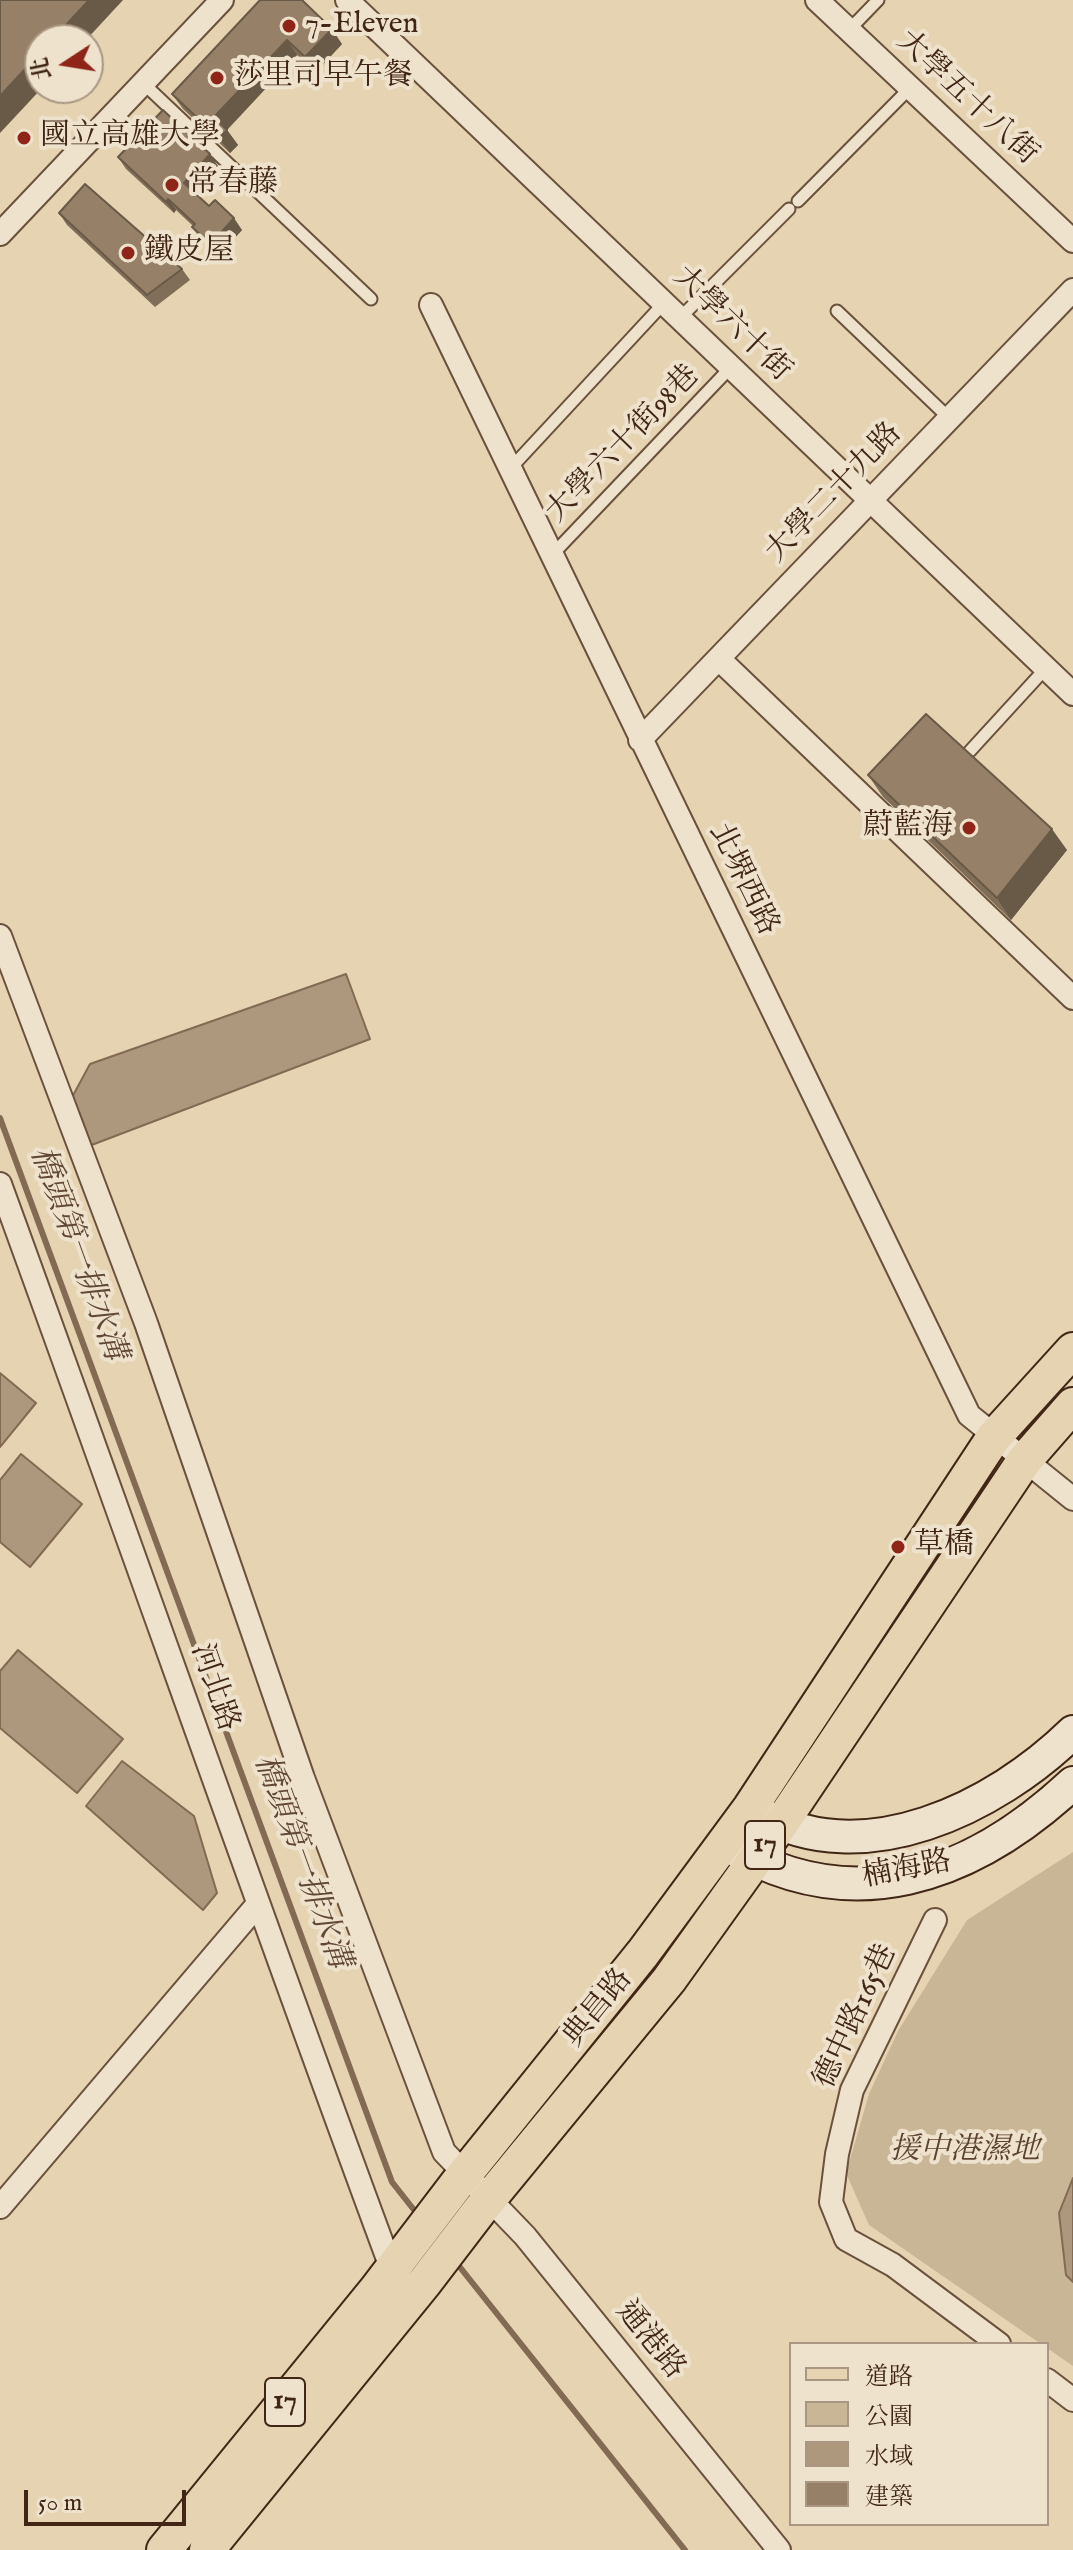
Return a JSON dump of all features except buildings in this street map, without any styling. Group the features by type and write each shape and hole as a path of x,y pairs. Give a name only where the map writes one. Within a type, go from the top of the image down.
{"main road":[{"name":"17","path":"994,1437 1073,1350"},
{"name":"17","path":"1024,1461 1073,1405"},
{"name":"典昌路","path":"207,2550 419,2290 472,2192 750,1808 994,1437"},
{"name":"典昌路","path":"164,2550 398,2261 472,2192 669,1980 780,1825 1024,1461"}],"street":[{"path":"0,234 222,0"},
{"name":"大學六十街","path":"347,0 1073,694"},
{"name":"大學五十八街","path":"817,0 1073,241"},
{"name":"大學二十九路","path":"640,740 1073,290"},
{"name":"北堺西路","path":"431,305 969,1415 1073,1499"},
{"path":"719,659 1073,998"},
{"name":"通港路","path":"0,936 146,1323 303,1778 444,2152 472,2192 525,2236 779,2550"},
{"name":"河北路","path":"0,1184 258,1904 398,2261 419,2290"},
{"name":"楠海路","path":"750,1808 780,1825 811,1834 841,1837 880,1834 928,1824 987,1797 1028,1769 1071,1732"},
{"name":"楠海路","path":"724,1843 753,1861 786,1873 831,1882 874,1883 935,1871 994,1846 1044,1811 1073,1783"},
{"path":"0,2207 258,1904"},
{"name":"德中路165巷","path":"935,1920 852,2090 837,2154 831,2202 846,2239 893,2265 996,2342"},
{"path":"1049,2382 1073,2400"}],"lane":[{"path":"849,30 878,0"},
{"path":"143,83 371,299"},
{"path":"510,469 672,310 794,205 910,88"},
{"path":"837,311 949,418"},
{"name":"大學六十街98巷","path":"551,555 731,367"},
{"path":"970,751 1046,668"}],"green space":[{"name":"援中港濕地","path":"1073,1852 1073,2366 1049,2349 1049,2342 1038,2342 869,2225 846,2173 869,2094 898,2031 967,1920"}],"water":[{"path":"346,974 370,1039 89,1146 70,1101 90,1064"},
{"path":"0,1373 36,1403 0,1447"},
{"path":"21,1454 82,1504 30,1567 0,1542 0,1480"},
{"path":"18,1650 123,1739 77,1793 0,1728 0,1671"},
{"path":"122,1761 194,1816 217,1893 203,1910 86,1806"},
{"path":"1073,2178 1073,2282 1066,2275 1059,2213"}],"waterway":[{"name":"橋頭第一排水溝","path":"0,1118 392,2182 418,2215"},
{"name":"橋頭第一排水溝","path":"455,2261 685,2550"}],"place":[{"name":"7-Eleven","path":"289,26"},
{"name":"莎里司早午餐","path":"217,78"},
{"name":"國立高雄大學","path":"24,138"},
{"name":"常春藤","path":"172,185"},
{"name":"鐵皮屋","path":"128,253"},
{"name":"蔚藍海","path":"969,828"},
{"name":"草橋","path":"898,1547"}]}
